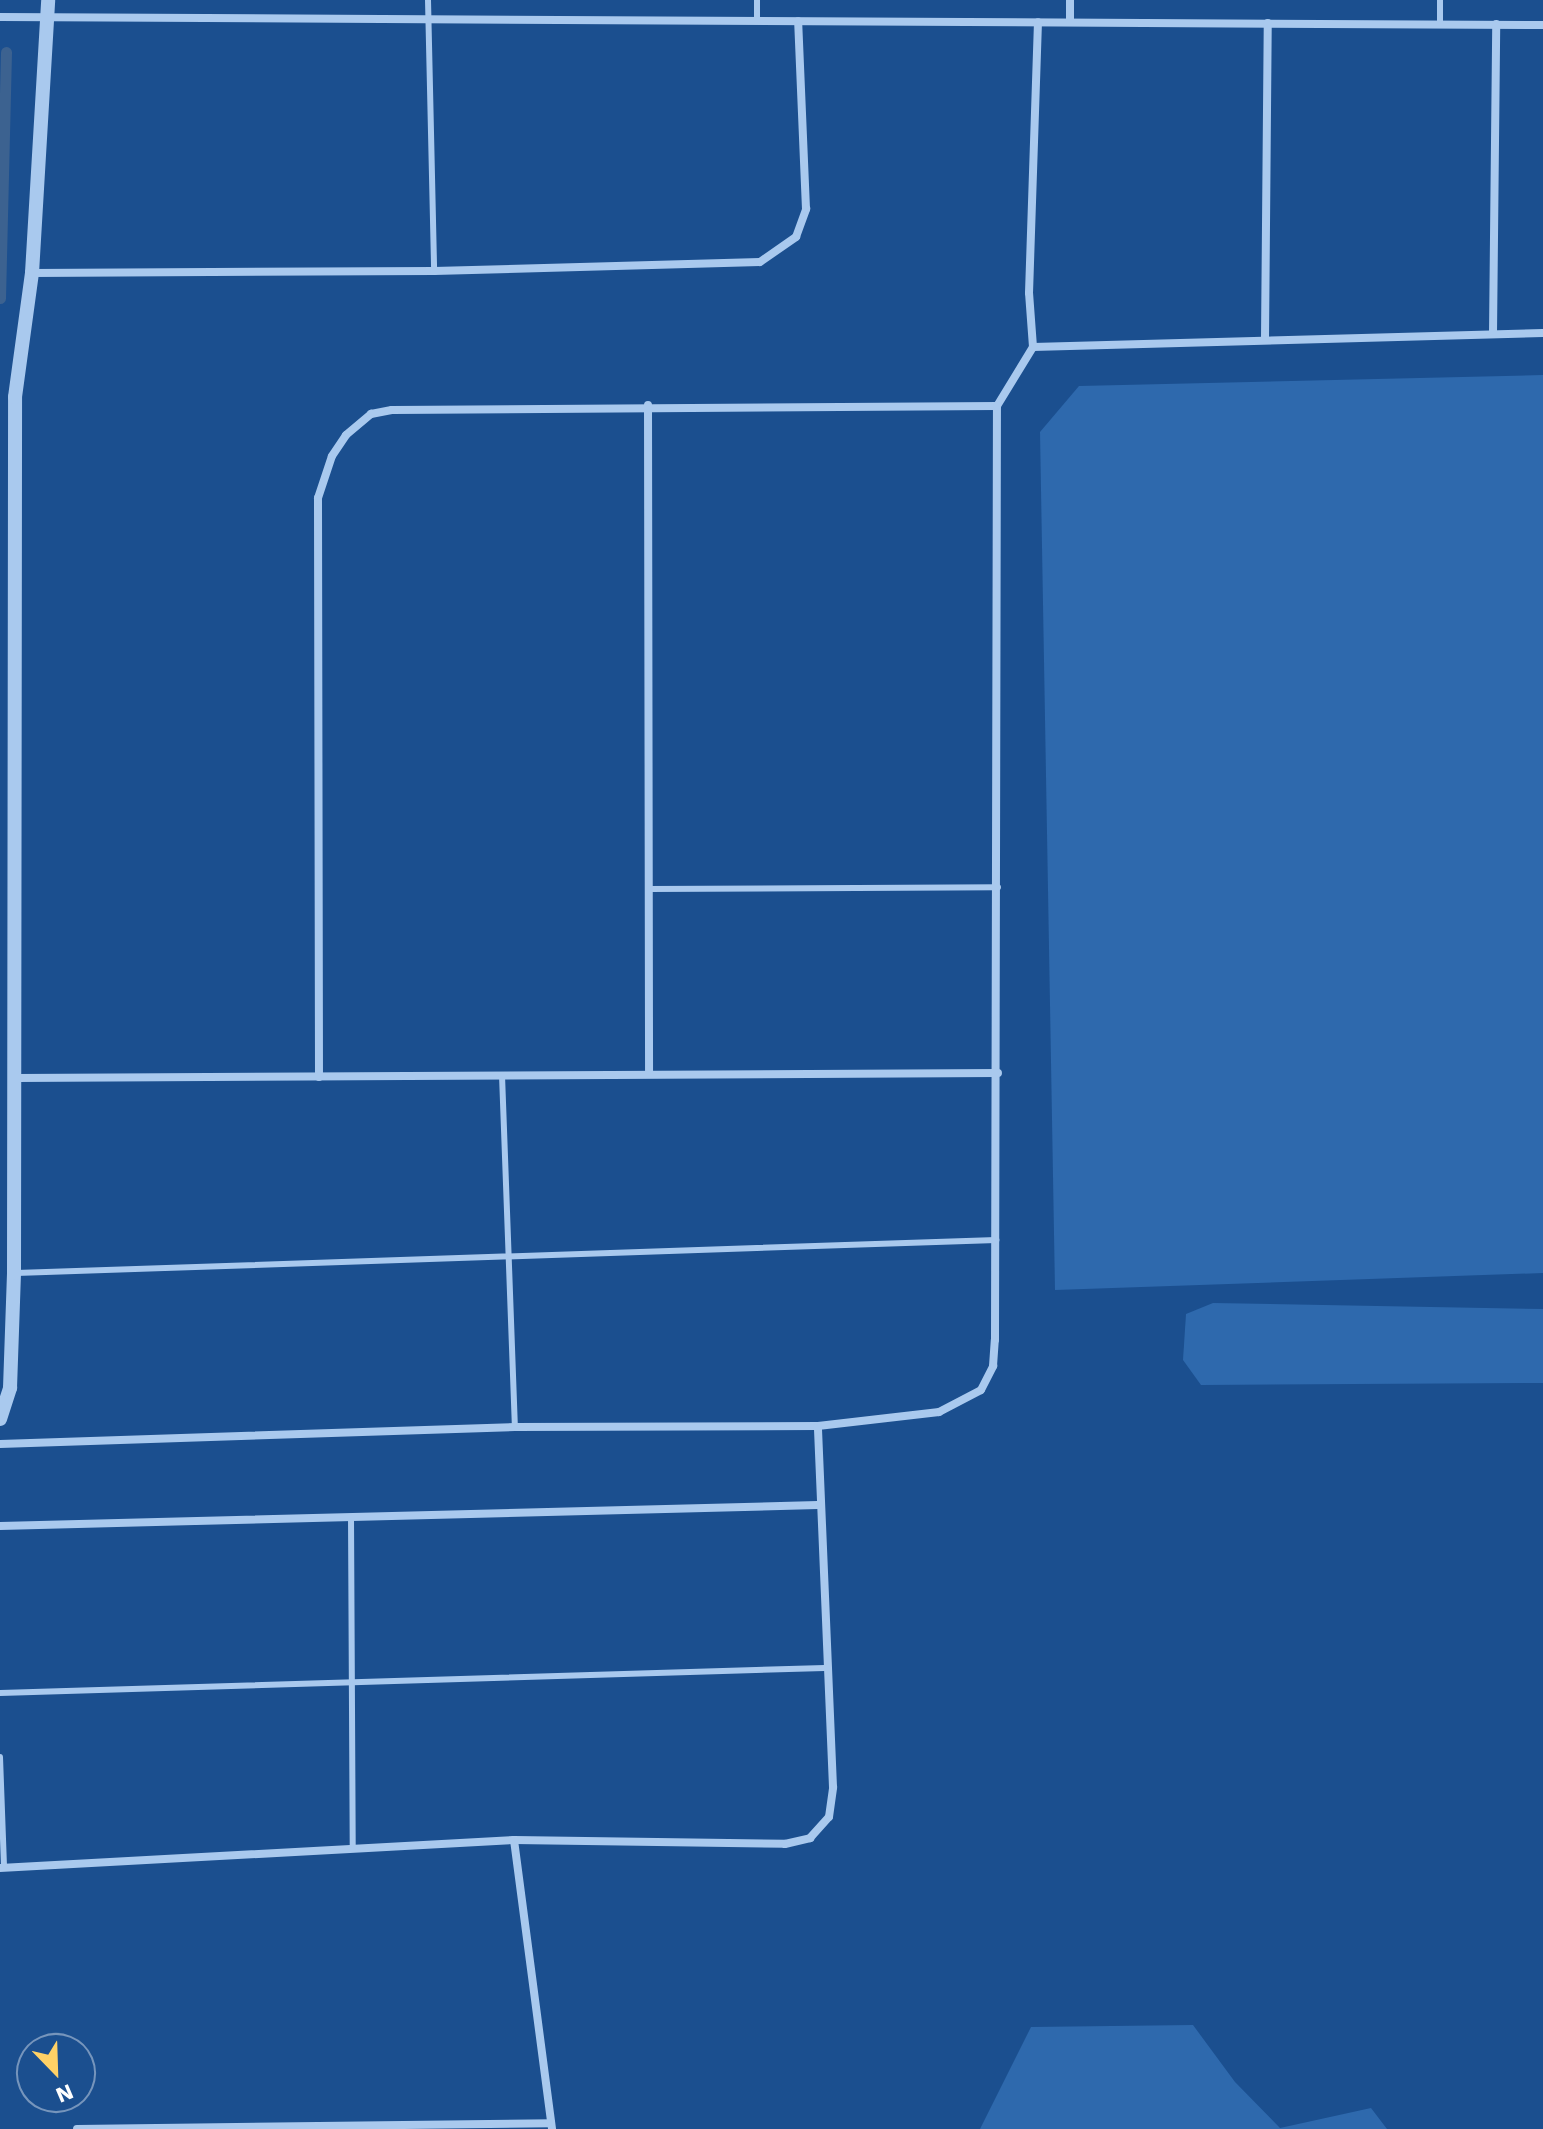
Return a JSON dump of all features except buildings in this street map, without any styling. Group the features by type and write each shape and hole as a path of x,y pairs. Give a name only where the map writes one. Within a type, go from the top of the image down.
{"street":[{"path":"0,1419 10,1388 14,1273 15,397 32,273 48,0"},
{"path":"1070,0 1070,22"},
{"path":"0,17 1543,25"},
{"path":"32,273 434,271 760,262 780,252 796,237 806,209 798,21"},
{"path":"0,1444 515,1427 818,1426 939,1412 981,1390 993,1366 996,1240 997,406 1033,347 1029,293 1038,22"},
{"path":"1265,339 1268,23"},
{"path":"1493,333 1496,24"},
{"path":"1033,347 1543,333"},
{"path":"319,1077 318,498 332,456 346,435 371,414 392,410 648,405 997,406"},
{"path":"648,405 649,1074"},
{"path":"16,1078 998,1073"},
{"path":"2,1867 514,1840 785,1844 810,1838 829,1817 833,1787 818,1505 818,1426"},
{"path":"0,1526 818,1505"},
{"path":"77,2129 552,2126 514,1840"}],"lane":[{"path":"428,0 434,271"},
{"path":"757,0 757,20"},
{"path":"1440,0 1440,24"},
{"path":"649,889 998,887"},
{"path":"502,1075 515,1427"},
{"path":"14,1273 996,1240"},
{"path":"351,1517 355,1682 353,1848"},
{"path":"0,1693 825,1668"},
{"path":"0,1757 2,1867"}],"shaded area":[{"path":"1543,375 1543,1273 1055,1290 1040,432 1079,386"},
{"path":"1213,1303 1543,1309 1543,1383 1201,1385 1183,1360 1186,1314"},
{"path":"1193,2025 1235,2082 1280,2128 1371,2108 1387,2129 980,2129 1031,2027"}],"waterway":[{"path":"0,298 6,52"}]}
